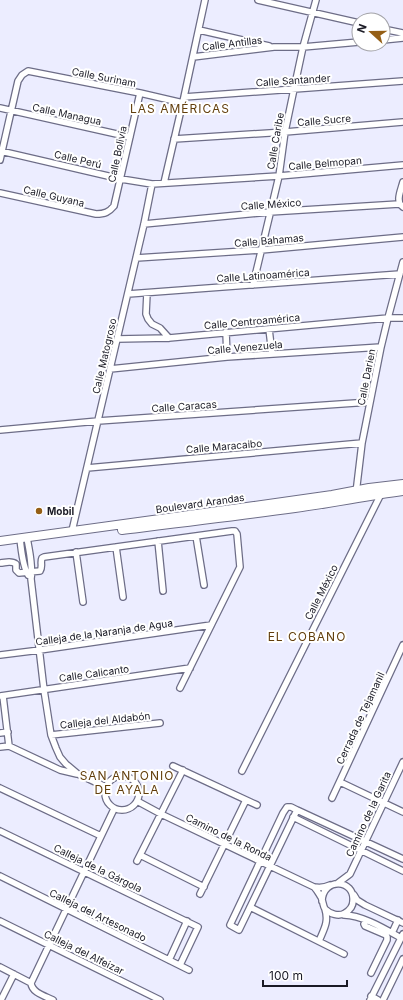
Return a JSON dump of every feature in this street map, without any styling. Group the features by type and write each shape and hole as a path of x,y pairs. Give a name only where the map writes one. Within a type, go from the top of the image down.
{"main road":[{"name":"Boulevard Arandas","path":"0,545 72,531 289,501 357,494 382,490 403,484"},
{"name":"Boulevard Arandas","path":"382,490 403,491"},
{"name":"Boulevard Arandas","path":"0,541 24,540 294,508 333,502 357,494"}],"street":[{"path":"164,183 184,100 205,0"},
{"path":"258,0 351,21"},
{"name":"Calle Caribe","path":"253,286 279,176 285,132 303,48 316,0"},
{"name":"Calle Antillas","path":"199,30 274,47"},
{"path":"391,31 403,33"},
{"path":"391,39 403,38"},
{"name":"Calle Antillas","path":"193,57 274,47 303,48 351,43"},
{"name":"Calle Surinam","path":"11,111 18,81 22,75 28,71 184,100"},
{"name":"Calle Santander","path":"184,100 403,80"},
{"name":"Calle Bolivia","path":"104,214 110,211 114,206 140,93"},
{"name":"Calle Managua","path":"0,108 130,136"},
{"path":"0,160 11,111"},
{"name":"Calle Sucre","path":"174,139 285,132 403,122"},
{"name":"Calle Perú","path":"1,151 121,179 152,184"},
{"name":"Calle Belmopan","path":"152,184 279,176 403,165"},
{"path":"401,206 398,201 403,182"},
{"name":"Calle Matogroso","path":"72,531 128,294 152,184"},
{"name":"Calle Guyana","path":"0,193 96,214 104,214"},
{"name":"Calle México","path":"144,224 270,212 401,206"},
{"name":"Calle Bahamas","path":"136,258 261,250 403,237"},
{"name":"Calle Darien","path":"357,494 362,443 381,346 403,262"},
{"name":"Calle Latinoamérica","path":"128,294 400,274"},
{"path":"147,293 146,314 148,319 152,324 160,328 169,338"},
{"name":"Calle Centroamérica","path":"117,339 169,338 388,318 403,318"},
{"path":"269,329 272,354"},
{"path":"226,332 227,357"},
{"name":"Calle Venezuela","path":"110,369 227,357 381,346"},
{"name":"Calle Caracas","path":"0,430 98,421 370,402"},
{"name":"Calle Maracaibo","path":"87,468 362,443"},
{"name":"Calle México","path":"242,771 382,490"},
{"path":"289,501 294,508"},
{"path":"0,563 12,562 16,564 17,572 19,573 40,571 42,568 41,560 44,557 235,531 237,534 240,567 180,688"},
{"path":"196,536 204,585"},
{"path":"24,540 31,579 44,690 51,735 60,757 78,774"},
{"path":"158,541 163,591"},
{"path":"116,547 123,596"},
{"path":"76,552 83,602"},
{"name":"Calleja de la Naranja de Agua","path":"0,655 211,625"},
{"name":"Cerrada de Tejamanil","path":"332,798 403,645"},
{"name":"Calle Calicanto","path":"1,696 190,668"},
{"path":"1,696 8,732 9,746"},
{"name":"Calleja del Aldabón","path":"51,735 160,723"},
{"path":"0,733 8,732"},
{"path":"0,748 9,746 60,770 78,774 106,787"},
{"name":"Camino de la Garita","path":"338,883 350,874 403,762"},
{"path":"173,766 257,805"},
{"path":"137,861 183,770"},
{"path":"122,776 129,778 135,782 138,788 139,794 137,801 131,808 123,810 114,808 108,803 105,795 106,787 110,781 116,778 122,776"},
{"path":"340,782 403,812"},
{"path":"0,788 101,836"},
{"path":"200,894 246,800"},
{"name":"Camino de la Ronda","path":"137,801 161,814 314,887"},
{"path":"297,810 239,930 230,926 287,807 291,807 403,859"},
{"path":"31,983 114,808"},
{"path":"293,817 403,871"},
{"name":"Calleja de la Gárgola","path":"0,831 198,927 180,965"},
{"path":"140,855 204,887"},
{"name":"Camino de la Garita","path":"350,874 352,892"},
{"name":"Calleja del Artesonado","path":"0,876 189,970"},
{"path":"314,887 319,888 338,883 348,886 357,900 364,905 400,921 392,933"},
{"path":"322,901 324,892 330,885"},
{"path":"314,887 326,909 327,924"},
{"path":"319,941 327,924 334,917 347,912 350,909 354,898 352,892"},
{"path":"250,907 344,954"},
{"path":"326,909 331,913 360,917 392,933 402,936 370,998 378,1000"},
{"path":"366,920 364,924 365,926 388,937 388,940 371,973"},
{"name":"Calleja del Alfeizar","path":"0,921 159,1000"},
{"path":"169,960 187,921"},
{"path":"383,1000 403,959"},
{"path":"0,967 31,983 32,987 42,998 53,1000"},
{"path":"1,1000 14,974"}],"place":[{"name":"Mobil","path":"39,511"}],"district":[{"name":"LAS AMÉRICAS","path":"180,109"},
{"name":"EL COBANO","path":"307,637"},
{"name":"SAN ANTONIO DE AYALA","path":"127,783"}]}
